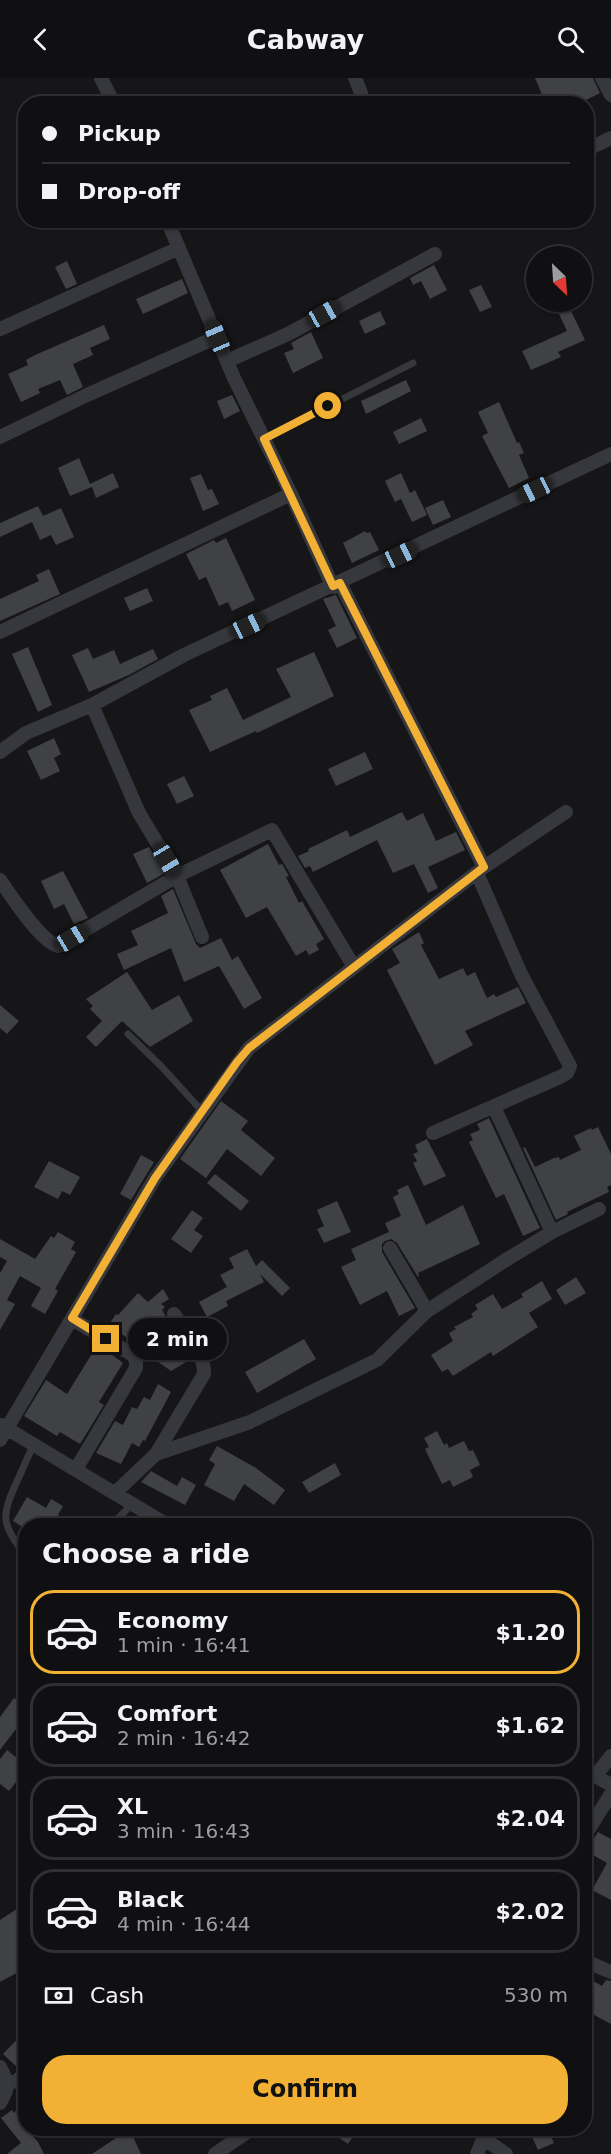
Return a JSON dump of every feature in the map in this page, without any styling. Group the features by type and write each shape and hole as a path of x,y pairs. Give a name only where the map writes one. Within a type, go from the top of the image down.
{"street":[{"path":"101,78 110,96"},
{"path":"355,78 362,93"},
{"path":"602,78 611,95"},
{"path":"594,146 611,138"},
{"path":"170,228 227,361 264,439 481,870 522,974 570,1066 567,1073 433,1133"},
{"path":"0,329 179,248"},
{"path":"227,361 288,334 435,254"},
{"path":"0,437 87,394 217,337"},
{"path":"0,752 26,733 92,705 184,655 611,454"},
{"path":"0,632 291,494"},
{"path":"92,705 139,813 177,876 202,937"},
{"path":"156,1518 35,1444 2,1431 155,1178 249,1048 481,870 566,812"},
{"path":"0,880 50,944 58,946 177,876 272,830 354,967"},
{"path":"494,1107 552,1233"},
{"path":"156,1454 250,1422 377,1360 427,1311 552,1233 599,1209"},
{"path":"390,1248 427,1311"},
{"path":"116,1492 156,1454 204,1374 205,1367 201,1359 174,1314"},
{"path":"72,1318 133,1355 136,1361 136,1368 76,1469"},
{"path":"592,1771 611,1756"},
{"path":"592,1774 611,1785"},
{"path":"592,1824 611,1794"},
{"path":"592,1964 611,1972"},
{"path":"0,2067 8,2083 6,2093 0,2103"},
{"path":"8,2083 18,2080"},
{"path":"215,2154 233,2136"},
{"path":"477,2154 482,2142 486,2140 506,2154"}],"lane":[{"path":"264,439 413,363"},
{"path":"128,1034 202,1111"},
{"path":"18,1547 10,1538 4,1519 7,1500 25,1459 35,1444"},
{"path":"119,1518 133,1503"}],"building":[{"path":"535,78 593,78 600,93 594,96 543,96"},
{"path":"67,261 77,284 66,289 55,267"},
{"path":"434,265 447,290 430,299 421,281 413,285 410,278"},
{"path":"182,279 188,293 143,314 136,299"},
{"path":"481,285 492,307 480,312 469,290"},
{"path":"380,311 386,324 365,334 359,321"},
{"path":"571,312 585,340 558,352 561,357 531,370 522,351 567,331 559,314"},
{"path":"104,325 110,339 90,348 93,355 73,364 83,387 67,395 60,380 38,389 40,393 21,402 8,374 28,365 26,360 35,355"},
{"path":"311,332 323,358 293,373 284,353 294,349 291,343"},
{"path":"406,380 411,391 366,414 361,401"},
{"path":"232,395 240,411 224,419 217,401"},
{"path":"499,402 517,443 519,442 524,453 519,455 529,478 509,488 482,436 488,433 478,412"},
{"path":"421,418 427,431 399,444 393,432"},
{"path":"79,458 90,484 113,473 119,487 96,498 92,487 70,496 58,468"},
{"path":"401,473 410,493 415,490 427,515 412,522 401,499 395,502 385,481"},
{"path":"201,474 208,490 212,489 219,504 203,511 190,478"},
{"path":"443,500 451,517 433,525 425,508"},
{"path":"38,506 43,516 61,508 74,537 56,545 51,535 40,540 32,522 0,537 0,523"},
{"path":"365,531 370,532 379,550 352,563 343,543"},
{"path":"226,538 255,600 232,611 228,602 219,606 206,577 199,580 186,554 214,540 216,543"},
{"path":"49,569 60,594 0,621 0,599 39,581 36,575"},
{"path":"147,588 153,601 130,611 124,598"},
{"path":"336,595 357,638 337,648 328,630 336,626 323,599"},
{"path":"28,647 52,705 38,712 12,654"},
{"path":"88,648 93,659 114,650 120,664 153,649 158,659 129,675 89,692 72,655"},
{"path":"314,652 334,696 257,733 256,731 210,752 189,710 212,700 210,696 227,688 243,720 291,697 276,669"},
{"path":"54,738 61,754 54,758 60,771 41,780 27,751"},
{"path":"365,752 373,769 336,786 328,769"},
{"path":"184,776 194,796 177,804 167,784"},
{"path":"402,812 407,821 423,813 436,841 456,832 465,850 428,867 438,888 428,893 414,864 393,873 377,840 313,872 310,866 305,868 298,856 347,830 350,837"},
{"path":"268,844 279,865 282,864 289,876 286,877 299,903 302,901 324,939 316,944 319,950 309,955 306,950 296,956 267,907 246,918 220,870"},
{"path":"149,847 165,873 147,883 133,854"},
{"path":"63,871 88,918 74,924 64,904 54,909 41,881"},
{"path":"173,889 196,944 200,948 221,938 232,960 238,956 262,998 244,1009 219,966 184,982 171,948 124,970 117,954 138,945 131,931 168,913 161,896"},
{"path":"419,932 424,943 421,945 439,979 463,968 467,976 475,972 487,998 494,994 496,997 518,987 526,1003 465,1031 473,1045 435,1065 387,970 400,963 392,949"},
{"path":"127,972 152,1010 179,995 193,1021 150,1047 122,1021 96,1047 86,1037 102,1021 90,1009 93,1006 86,999"},
{"path":"0,1005 19,1021 7,1034 0,1028"},
{"path":"221,1101 248,1121 241,1130 275,1158 261,1176 227,1149 206,1178 180,1159"},
{"path":"489,1118 540,1228 523,1236 504,1194 496,1198 469,1142 473,1140 470,1134 480,1130 477,1124"},
{"path":"598,1127 611,1154 611,1185 607,1187 609,1192 567,1212 568,1214 556,1220 523,1148 525,1147 535,1167 554,1158 559,1157 560,1160 581,1150 574,1136"},
{"path":"427,1139 446,1176 424,1186 413,1163 417,1161 413,1154 418,1152 415,1145"},
{"path":"141,1155 154,1162 131,1200 120,1194"},
{"path":"49,1161 80,1177 70,1195 62,1191 58,1199 34,1187"},
{"path":"215,1174 249,1201 241,1211 207,1183"},
{"path":"408,1185 426,1225 463,1205 480,1244 418,1273 418,1277 397,1243 391,1239 385,1241 382,1244 382,1252 415,1308 399,1316 387,1291 360,1305 341,1267 356,1260 351,1249 389,1232 385,1223 401,1216 393,1197 399,1194 397,1190"},
{"path":"337,1201 351,1232 324,1243 317,1229 324,1226 317,1210"},
{"path":"192,1210 203,1218 194,1230 203,1236 191,1253 171,1239"},
{"path":"58,1232 75,1242 71,1249 76,1252 55,1289 58,1291 45,1314 31,1306 41,1288 20,1276 7,1300 15,1304 0,1330 0,1273 7,1261 0,1257 0,1239 35,1259 51,1236 54,1238"},
{"path":"247,1249 256,1266 262,1260 290,1288 282,1296 260,1274 264,1282 226,1301 228,1306 207,1317 199,1302 227,1287 220,1275 234,1268 229,1258"},
{"path":"576,1277 586,1293 565,1305 556,1290"},
{"path":"542,1281 552,1299 529,1313 538,1327 493,1356 491,1352 453,1376 448,1369 442,1372 431,1355 453,1341 449,1333 456,1329 454,1327 473,1317 471,1314 478,1309 475,1305 493,1294 502,1309 523,1297 521,1294"},
{"path":"163,1289 169,1299 161,1304 165,1307 162,1310 191,1359 171,1371 154,1359 139,1336 134,1343 119,1332 117,1335 106,1329 116,1314 118,1315 138,1293 148,1302"},
{"path":"304,1339 316,1359 257,1393 245,1372"},
{"path":"96,1343 123,1363 99,1402 104,1405 80,1444 60,1432 57,1436 24,1416 46,1380 67,1394 93,1352 91,1350"},
{"path":"158,1384 171,1392 145,1441 143,1440 139,1447 132,1443 121,1464 96,1453 115,1421 123,1425 132,1407 137,1409 144,1397 150,1400"},
{"path":"437,1431 444,1445 447,1443 449,1448 464,1441 469,1451 473,1450 480,1465 470,1470 473,1477 453,1487 450,1480 442,1484 425,1449 429,1447 424,1438"},
{"path":"217,1446 256,1468 285,1490 274,1505 244,1484 234,1501 204,1485 215,1464 209,1460"},
{"path":"335,1463 341,1475 309,1493 302,1482"},
{"path":"151,1471 177,1486 182,1477 196,1485 185,1505 141,1482"},
{"path":"27,1497 46,1508 51,1499 63,1506 58,1515 63,1518 18,1518 18,1524 13,1521"},
{"path":"14,1698 18,1701 18,1726 0,1750 0,1717"},
{"path":"7,1750 18,1759 18,1779 9,1791 0,1784 0,1759"},
{"path":"598,1832 611,1839 611,1900 592,1890 607,1863 592,1854 592,1842"},
{"path":"18,1908 18,1972 0,1982 0,1920"},
{"path":"592,1980 602,1986 606,1980 611,1981 611,2024 592,2014"},
{"path":"18,2038 18,2068 3,2054"},
{"path":"18,2108 18,2136 33,2136 44,2154 7,2154 21,2143 1,2118 12,2110 14,2113"},
{"path":"115,2136 133,2136 141,2154 92,2154 116,2138"},
{"path":"336,2136 354,2136 348,2144"},
{"path":"532,2136 551,2136 554,2143 538,2150"}],"route":[{"path":"106,1339 72,1318 155,1178 237,1062 249,1048 484,867 340,583 333,586 264,439 328,406"}]}
